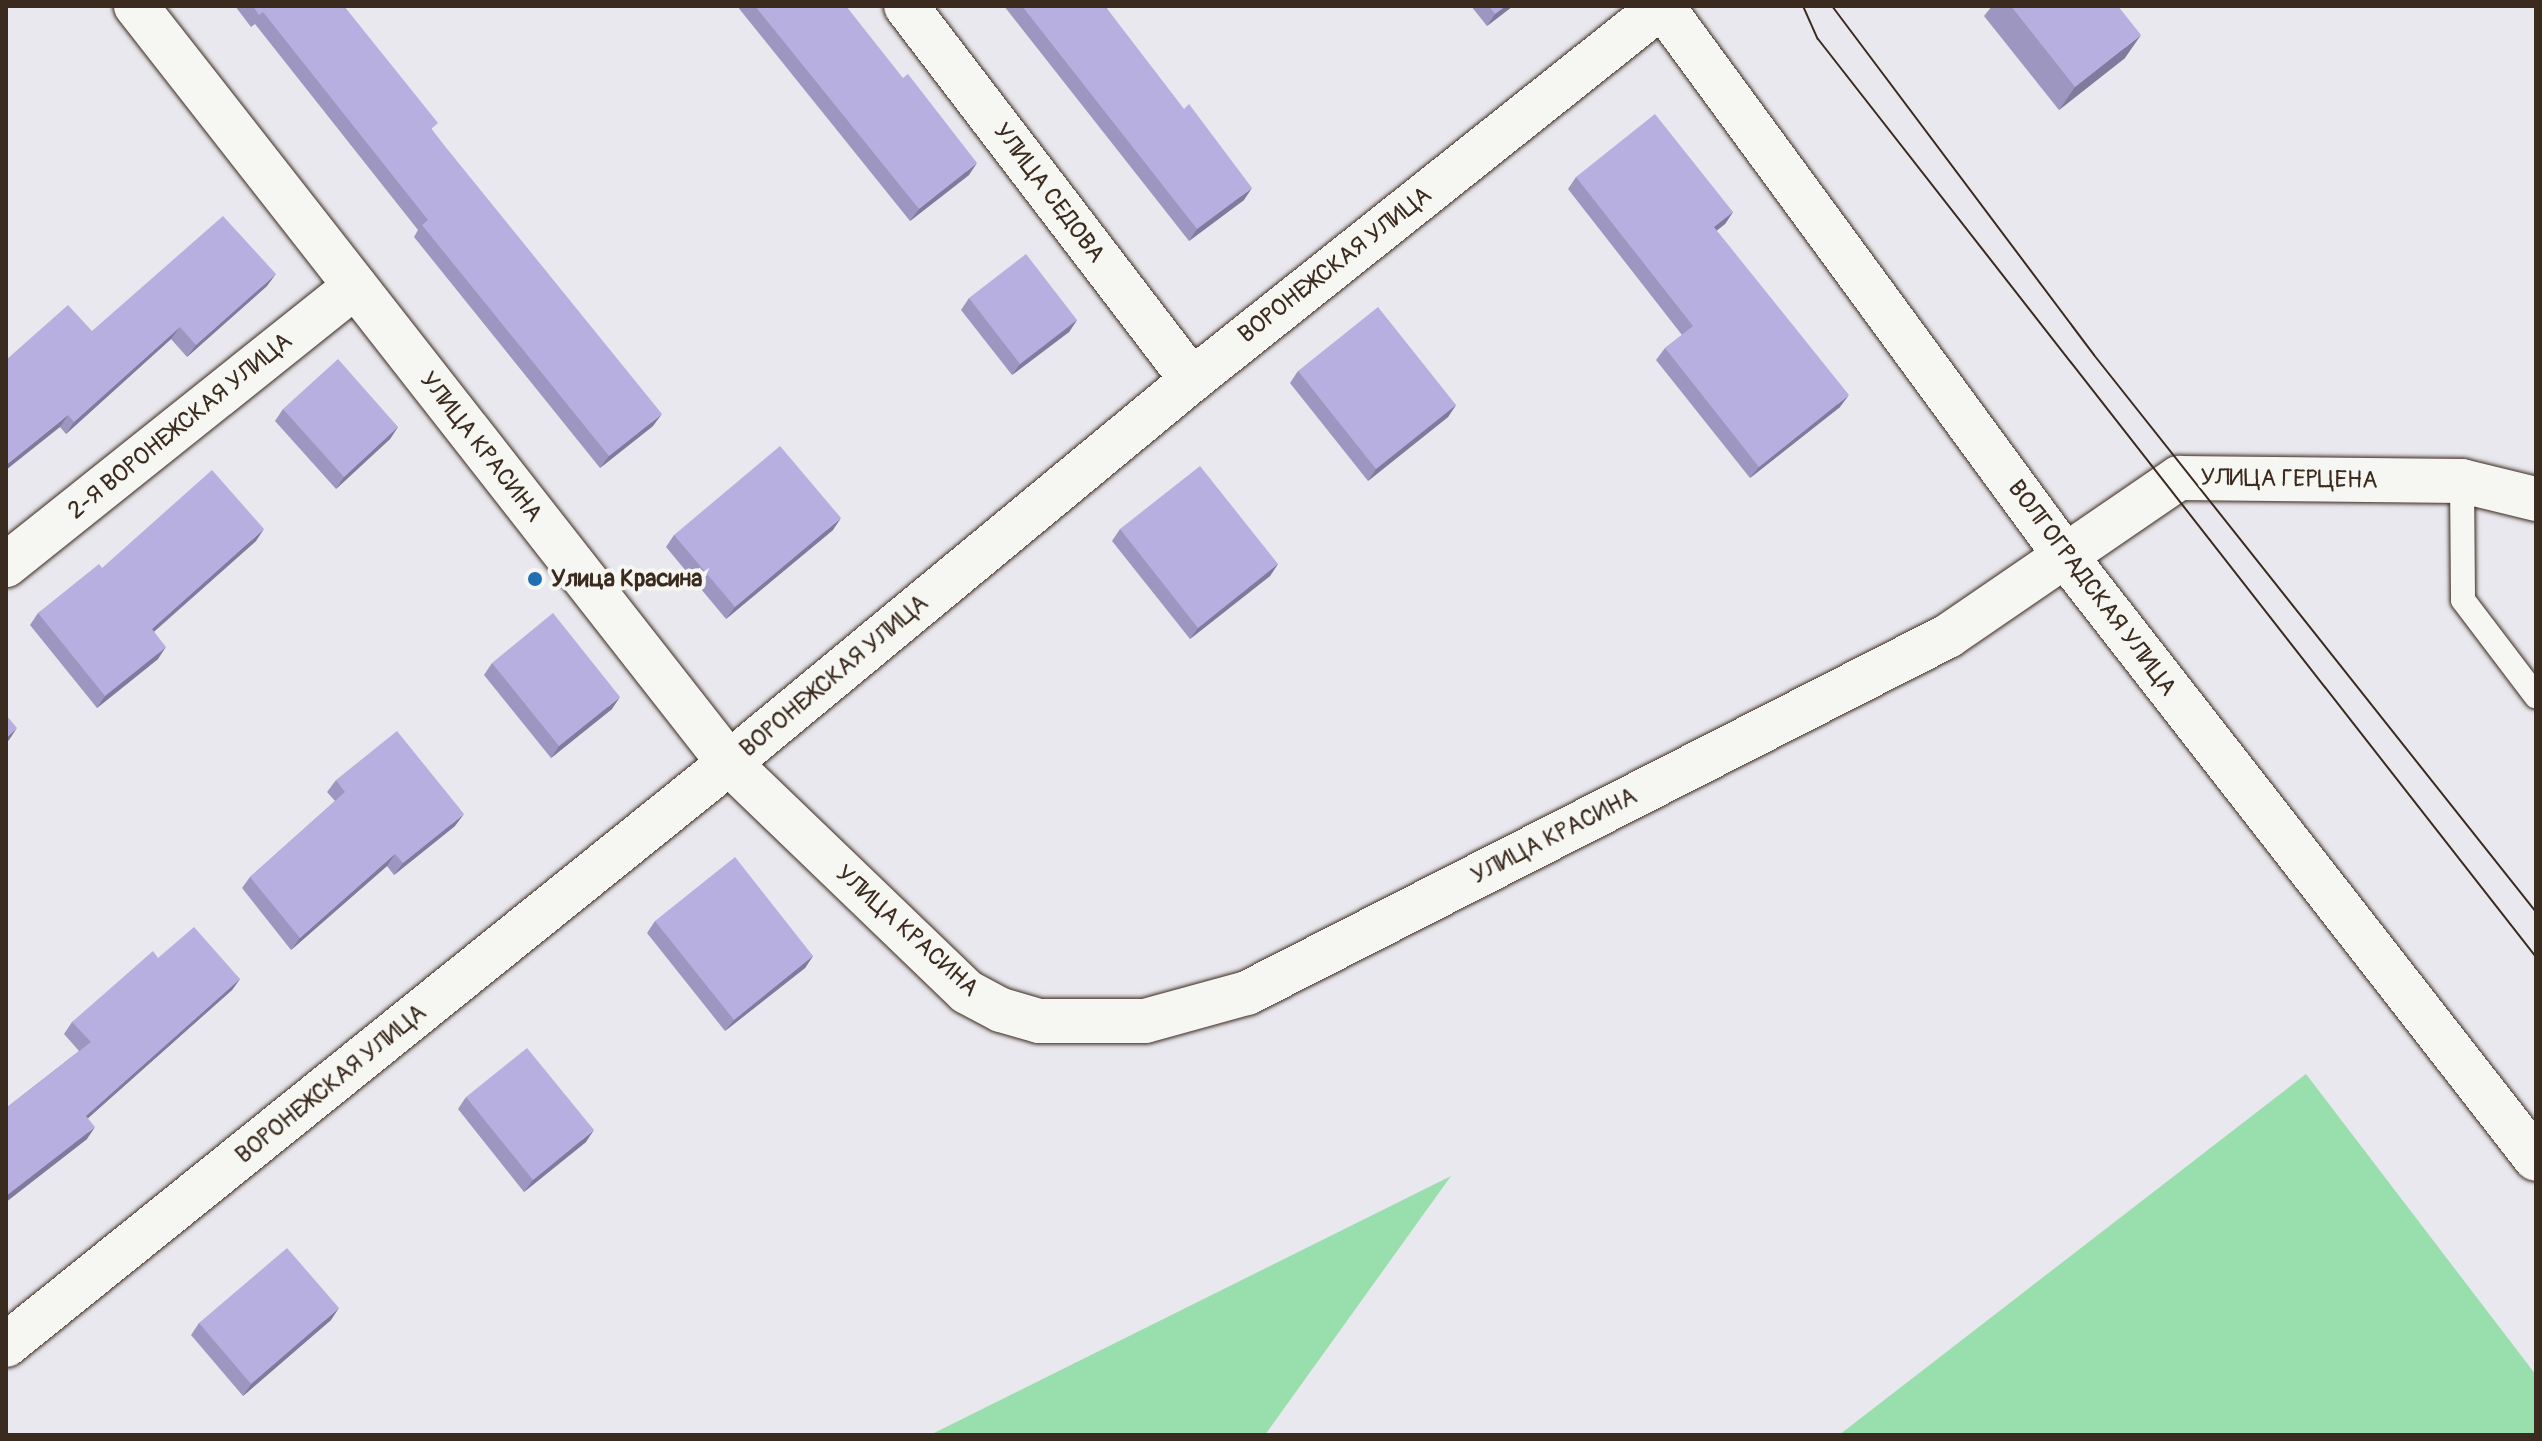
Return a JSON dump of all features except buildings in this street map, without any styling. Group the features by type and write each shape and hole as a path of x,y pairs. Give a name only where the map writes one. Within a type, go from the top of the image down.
{"street":[{"name":"УЛИЦА КРАСИНА","path":"136,6 729,763 967,992 1001,1010 1039,1021 1145,1021 1247,993 1948,636 2064,554"},
{"name":"УЛИЦА СЕДОВА","path":"906,6 1192,380"},
{"name":"ВОРОНЕЖСКАЯ УЛИЦА","path":"6,1345 729,763 1192,380 1662,6"},
{"name":"ВОЛГОГРАДСКАЯ УЛИЦА","path":"1662,6 2064,554 2536,1159"},
{"name":"2-Я ВОРОНЕЖСКАЯ УЛИЦА","path":"6,565 355,286"},
{"name":"УЛИЦА ГЕРЦЕНА","path":"2064,554 2179,478 2462,481 2536,499"}],"lane":[{"path":"2462,481 2463,600 2536,696"}],"green space":[{"path":"2306,1074 2536,1375 2536,1435 1839,1435"},
{"path":"1451,1176 1265,1435 930,1435"}],"tram line":[{"path":"1803,6 1818,39 2536,957"},
{"path":"1832,6 2094,355 2536,912"}],"place":[{"name":"Улица Красина","path":"535,579"}]}
